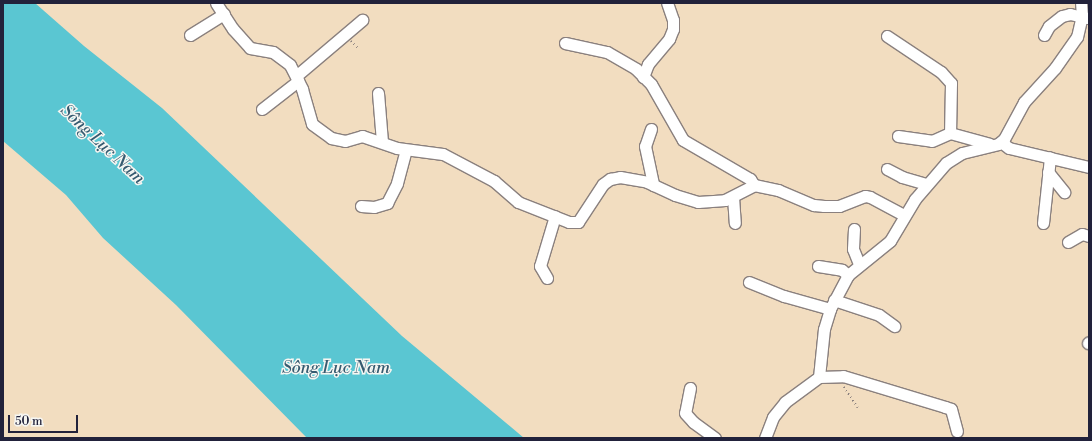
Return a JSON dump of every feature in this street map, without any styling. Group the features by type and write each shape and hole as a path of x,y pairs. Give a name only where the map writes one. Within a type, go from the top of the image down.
{"street":[{"path":"216,3 250,48 281,56 297,78 312,124 331,138 345,141 362,136 406,150 443,154 494,181 518,202 555,216 578,222 603,184 610,179 632,178 698,202 716,202 733,197 754,186 778,190 814,205 824,206 839,206 865,196 870,197 904,215"},
{"path":"643,76 648,64 669,40 673,29 673,20 667,3"},
{"path":"819,377 824,329 832,305 848,275 859,264 890,241 904,215 927,184 946,163 962,153 996,143 1024,102 1072,46 1085,17 1078,3"},
{"path":"190,35 224,14"},
{"path":"1044,35 1048,26 1062,16 1070,14 1085,17"},
{"path":"262,108 362,20"},
{"path":"886,36 941,72 952,83 950,133"},
{"path":"565,43 606,52 625,61 651,84 683,140 750,179 754,186"},
{"path":"378,93 382,142"},
{"path":"651,129 645,146 653,185"},
{"path":"898,136 932,141 950,133 996,143 1009,148 1089,167"},
{"path":"361,206 374,207 387,203 397,183 406,150"},
{"path":"1043,223 1050,157"},
{"path":"887,169 902,177 927,184"},
{"path":"1048,172 1064,192"},
{"path":"733,197 735,223"},
{"path":"547,278 540,266 555,216"},
{"path":"854,229 853,249 859,264"},
{"path":"1068,242 1082,234 1089,236"},
{"path":"818,266 842,270 848,275"},
{"path":"749,282 784,296 879,315 894,326"},
{"path":"765,438 773,417 785,402 819,377 838,376 859,380 945,407 951,410 957,431"},
{"path":"690,388 685,413 693,422 712,437"}],"path":[{"path":"838,376 858,408"}],"water":[{"name":"Sông Lục Nam","path":"3,3 35,3 84,46 162,108 402,336 524,438 307,438 176,305 103,238 66,195 3,141"}]}
